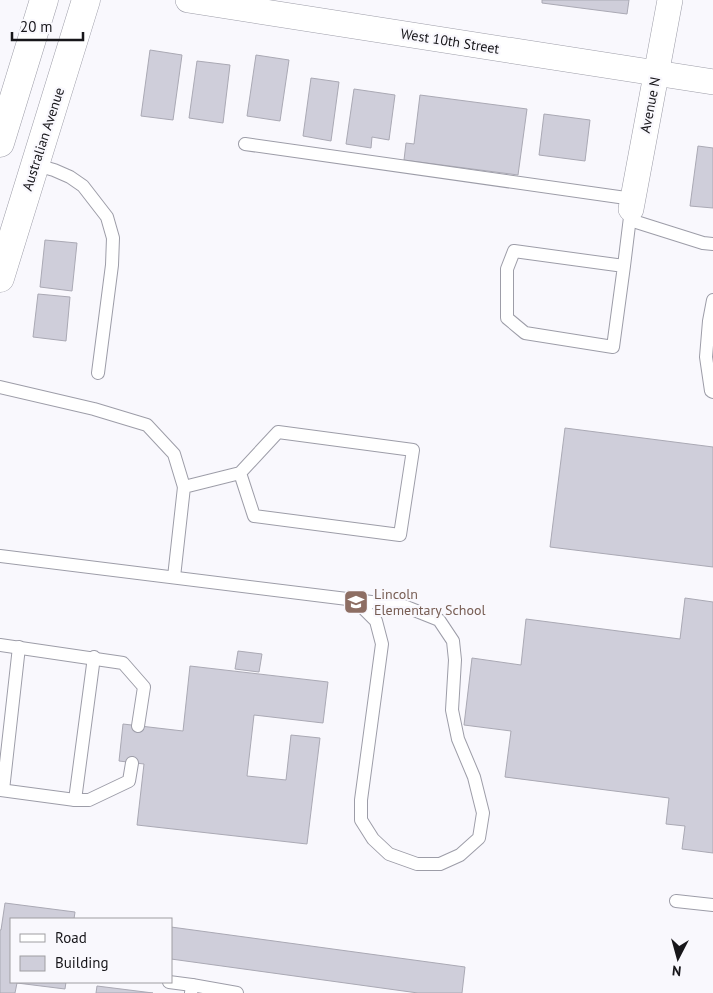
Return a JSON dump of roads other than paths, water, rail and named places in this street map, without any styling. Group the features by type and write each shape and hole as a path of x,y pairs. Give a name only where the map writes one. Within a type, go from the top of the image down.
{"main road":[{"path":"0,143 44,0"},
{"name":"Australian Avenue","path":"0,278 86,0"}],"street":[{"name":"West 10th Street","path":"188,0 713,82"},
{"name":"Avenue N","path":"631,209 670,0"}],"lane":[{"path":"245,144 631,209 708,244 713,255"},
{"path":"36,165 73,178 83,186 107,216 113,238 112,265 98,373"},
{"path":"624,266 514,251 507,268 507,318 525,333 613,347 624,266 631,209"},
{"path":"713,300 706,356 711,391 713,392"},
{"path":"0,387 94,409 147,425 174,454 184,487 174,578"},
{"path":"184,487 240,473 278,432 413,450 400,535 254,516 240,473"},
{"path":"0,556 404,606 439,620 453,642 455,660 452,710 458,739 474,777 483,813 479,838 460,855 440,864 418,864 389,854 373,839 362,820 361,800 382,644 376,621 355,600"},
{"path":"0,645 94,657 123,663 144,686 138,726"},
{"path":"19,648 2,790 75,800 89,800 129,781 132,763"},
{"path":"75,800 94,657"},
{"path":"676,901 713,905"},
{"path":"172,983 191,989 237,993"}],"place":[{"name":"Lincoln Elementary School","path":"356,602"}]}
